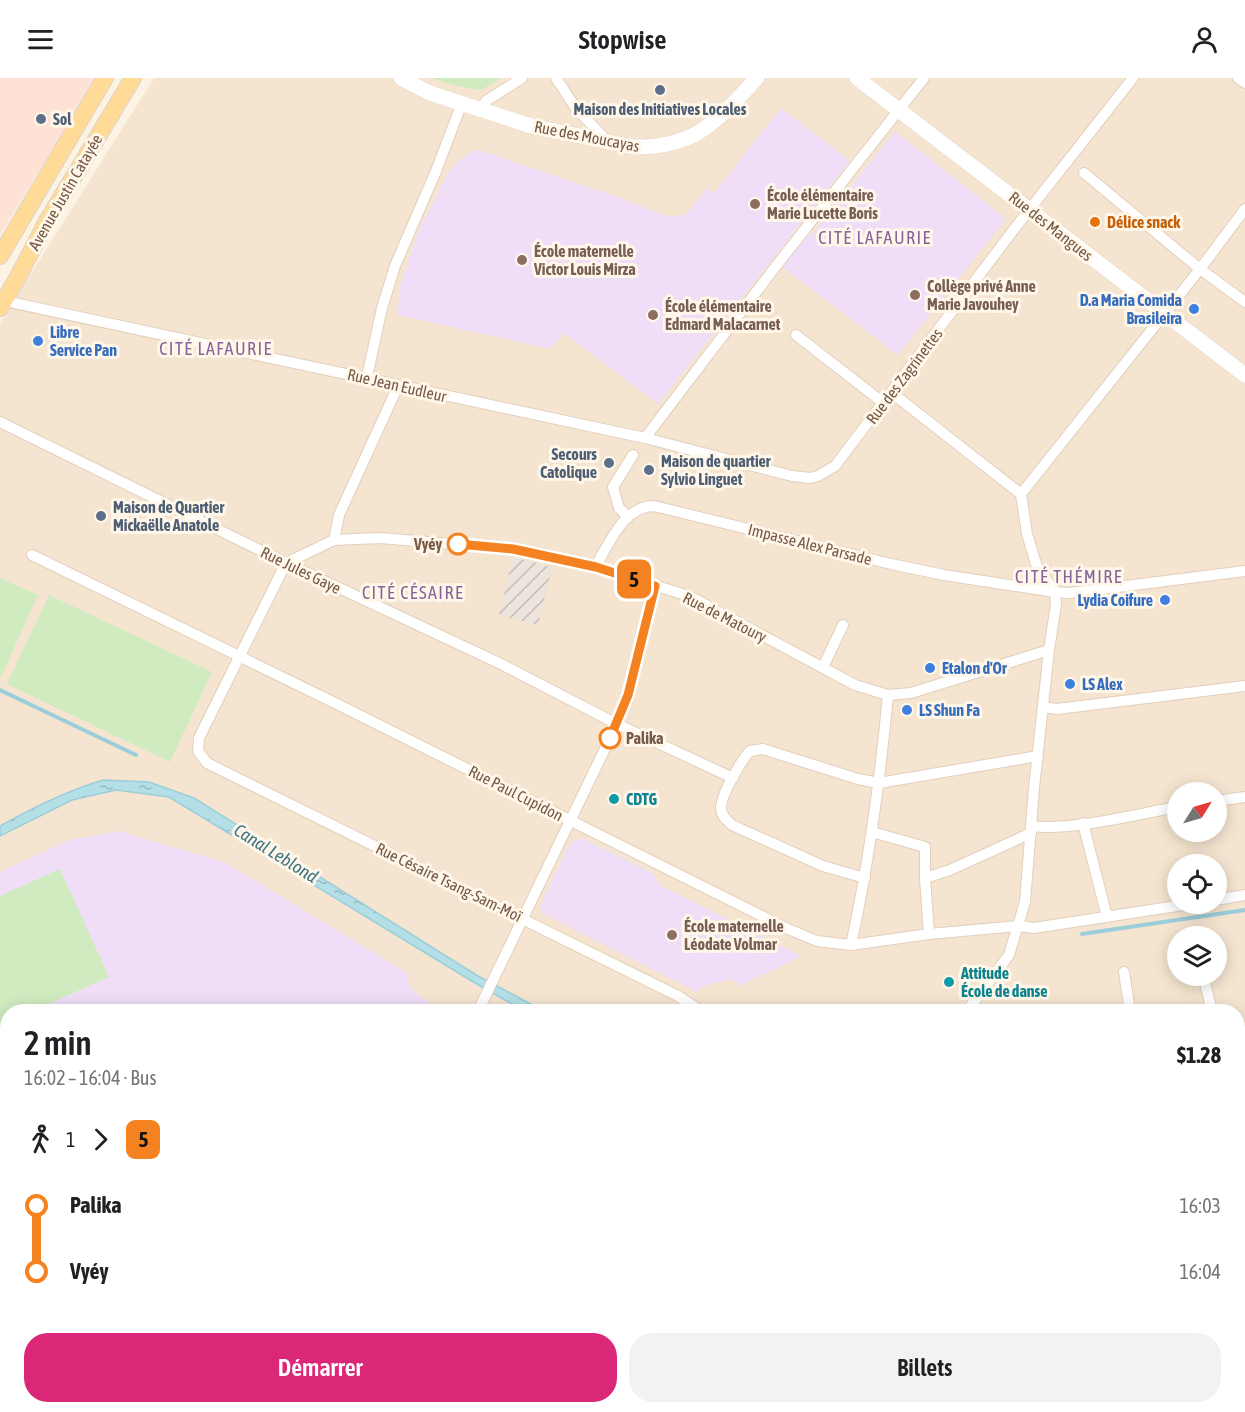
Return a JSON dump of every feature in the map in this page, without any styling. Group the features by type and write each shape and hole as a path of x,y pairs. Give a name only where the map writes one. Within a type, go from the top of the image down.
{"main road":[{"name":"Avenue Justin Catayée","path":"0,256 105,78"},
{"name":"Avenue Justin Catayée","path":"1,303 133,78"}],"street":[{"name":"Rue des Moucayas","path":"401,78 430,93 531,126 633,147 669,145 707,128 725,113 757,78"},
{"path":"482,109 486,101 522,78"},
{"path":"556,78 575,107 608,141"},
{"name":"Rue des Mangues","path":"857,78 1245,375"},
{"path":"645,438 769,275 924,78"},
{"name":"Rue des Zagrinettes","path":"792,476 810,478 831,470 885,404 1029,210 1133,78"},
{"path":"1238,78 1245,83"},
{"path":"367,377 382,308 395,266 436,171 462,103"},
{"path":"1084,173 1200,269 1245,302"},
{"path":"1021,494 1245,209"},
{"name":"Rue Jean Eudleur","path":"1,303 367,377 398,386 645,438 792,476"},
{"path":"796,335 885,404"},
{"path":"334,540 339,515 398,386"},
{"path":"892,393 1021,494 1027,534 1038,567 1055,592 1056,604 1043,707 1025,902 1009,955 972,1004"},
{"name":"Rue Jules Gaye","path":"0,422 499,663 617,724 733,778"},
{"path":"596,567 628,517 619,508 613,487 633,455"},
{"name":"Impasse Alex Parsade","path":"628,517 643,507 662,508 891,564 944,575 1055,592 1070,593 1245,571"},
{"name":"Rue de Matoury","path":"286,562 334,540 380,538 513,549 596,567 689,596 855,684 888,695 911,693 1049,650"},
{"name":"Rue Paul Cupidon","path":"32,555 788,929 817,941 851,945 929,934 1019,926 1034,928 1167,908"},
{"path":"239,657 286,562"},
{"path":"481,1004 617,724 628,695 655,586"},
{"path":"823,667 843,625"},
{"name":"Rue Césaire Tsang-Sam-Moï","path":"239,657 199,738 198,752 207,763 522,918 690,1004"},
{"path":"1043,707 1057,709 1245,686"},
{"path":"851,945 872,832 888,695"},
{"path":"865,878 823,866 732,825 724,817 721,807 733,778 747,754 758,748 858,779 879,783 1038,756"},
{"path":"1227,799 1245,797"},
{"path":"926,878 950,870 1032,830 1167,809"},
{"path":"1083,823 1107,917"},
{"path":"872,832 925,846 929,934"},
{"path":"1227,898 1245,895"},
{"path":"1124,972 1129,1004"},
{"path":"1206,986 1210,1004"}],"shaded area":[{"path":"0,78 97,78 0,234"},
{"path":"154,78 1245,78 1245,1004 0,1004 0,323"},
{"path":"781,108 850,161 658,404 564,333 550,349 398,315 399,290 419,230 448,173 461,159 476,149 623,199 668,217 685,215 707,188 714,193"},
{"path":"895,131 1006,219 898,355 781,266 805,234 811,236"},
{"path":"513,557 552,567 538,625 499,615"},
{"path":"119,831 226,863 407,973 409,986 430,1004 0,1004 0,872 69,840"},
{"name":"École maternelle Léodate Volmar","path":"582,838 653,873 661,886 802,956 739,986 732,979 702,986 698,992 542,913 540,906 570,843"}],"green space":[{"path":"432,78 501,78 481,90 453,85"},
{"path":"0,578 38,595 1,677 0,676"},
{"path":"49,595 212,672 170,762 7,684"},
{"path":"60,869 109,977 49,1004 0,1004 0,896"}],"water":[{"name":"Canal Leblond","path":"103,780 149,782 194,798 478,976 531,1004 512,1004 475,983 169,797 116,790 72,800 0,836 0,826 63,794"}],"waterway":[{"path":"0,690 136,755"},
{"path":"1082,934 1245,910"}],"bus line":[{"name":"5","path":"458,544 513,549 596,567 655,586 628,695 610,738"}],"place":[{"name":"Maison des Initiatives Locales","path":"660,90"},
{"name":"Sol","path":"41,119"},
{"name":"École élémentaire Marie Lucette Boris","path":"755,204"},
{"name":"Délice snack","path":"1095,222"},
{"name":"École maternelle Victor Louis Mirza","path":"522,260"},
{"name":"Collège privé Anne Marie Javouhey","path":"915,295"},
{"name":"D.a Maria Comida Brasileira","path":"1194,309"},
{"name":"École élémentaire Edmard Malacarnet","path":"653,315"},
{"name":"Libre Service Pan","path":"38,341"},
{"name":"Secours Catolique","path":"609,463"},
{"name":"Maison de quartier Sylvio Linguet","path":"649,470"},
{"name":"Maison de Quartier Mickaëlle Anatole","path":"101,516"},
{"name":"Vyéy","path":"458,544"},
{"name":"Lydia Coifure","path":"1165,600"},
{"name":"Etalon d'Or","path":"930,668"},
{"name":"LS Alex","path":"1070,684"},
{"name":"LS Shun Fa","path":"907,710"},
{"name":"Palika","path":"610,738"},
{"name":"CDTG","path":"614,799"},
{"name":"École maternelle Léodate Volmar","path":"672,935"},
{"name":"Attitude École de danse","path":"949,982"}],"district":[{"name":"CITÉ LAFAURIE","path":"875,237"},
{"name":"CITÉ LAFAURIE","path":"216,348"},
{"name":"CITÉ THÉMIRE","path":"1069,576"},
{"name":"CITÉ CÉSAIRE","path":"413,592"}]}
